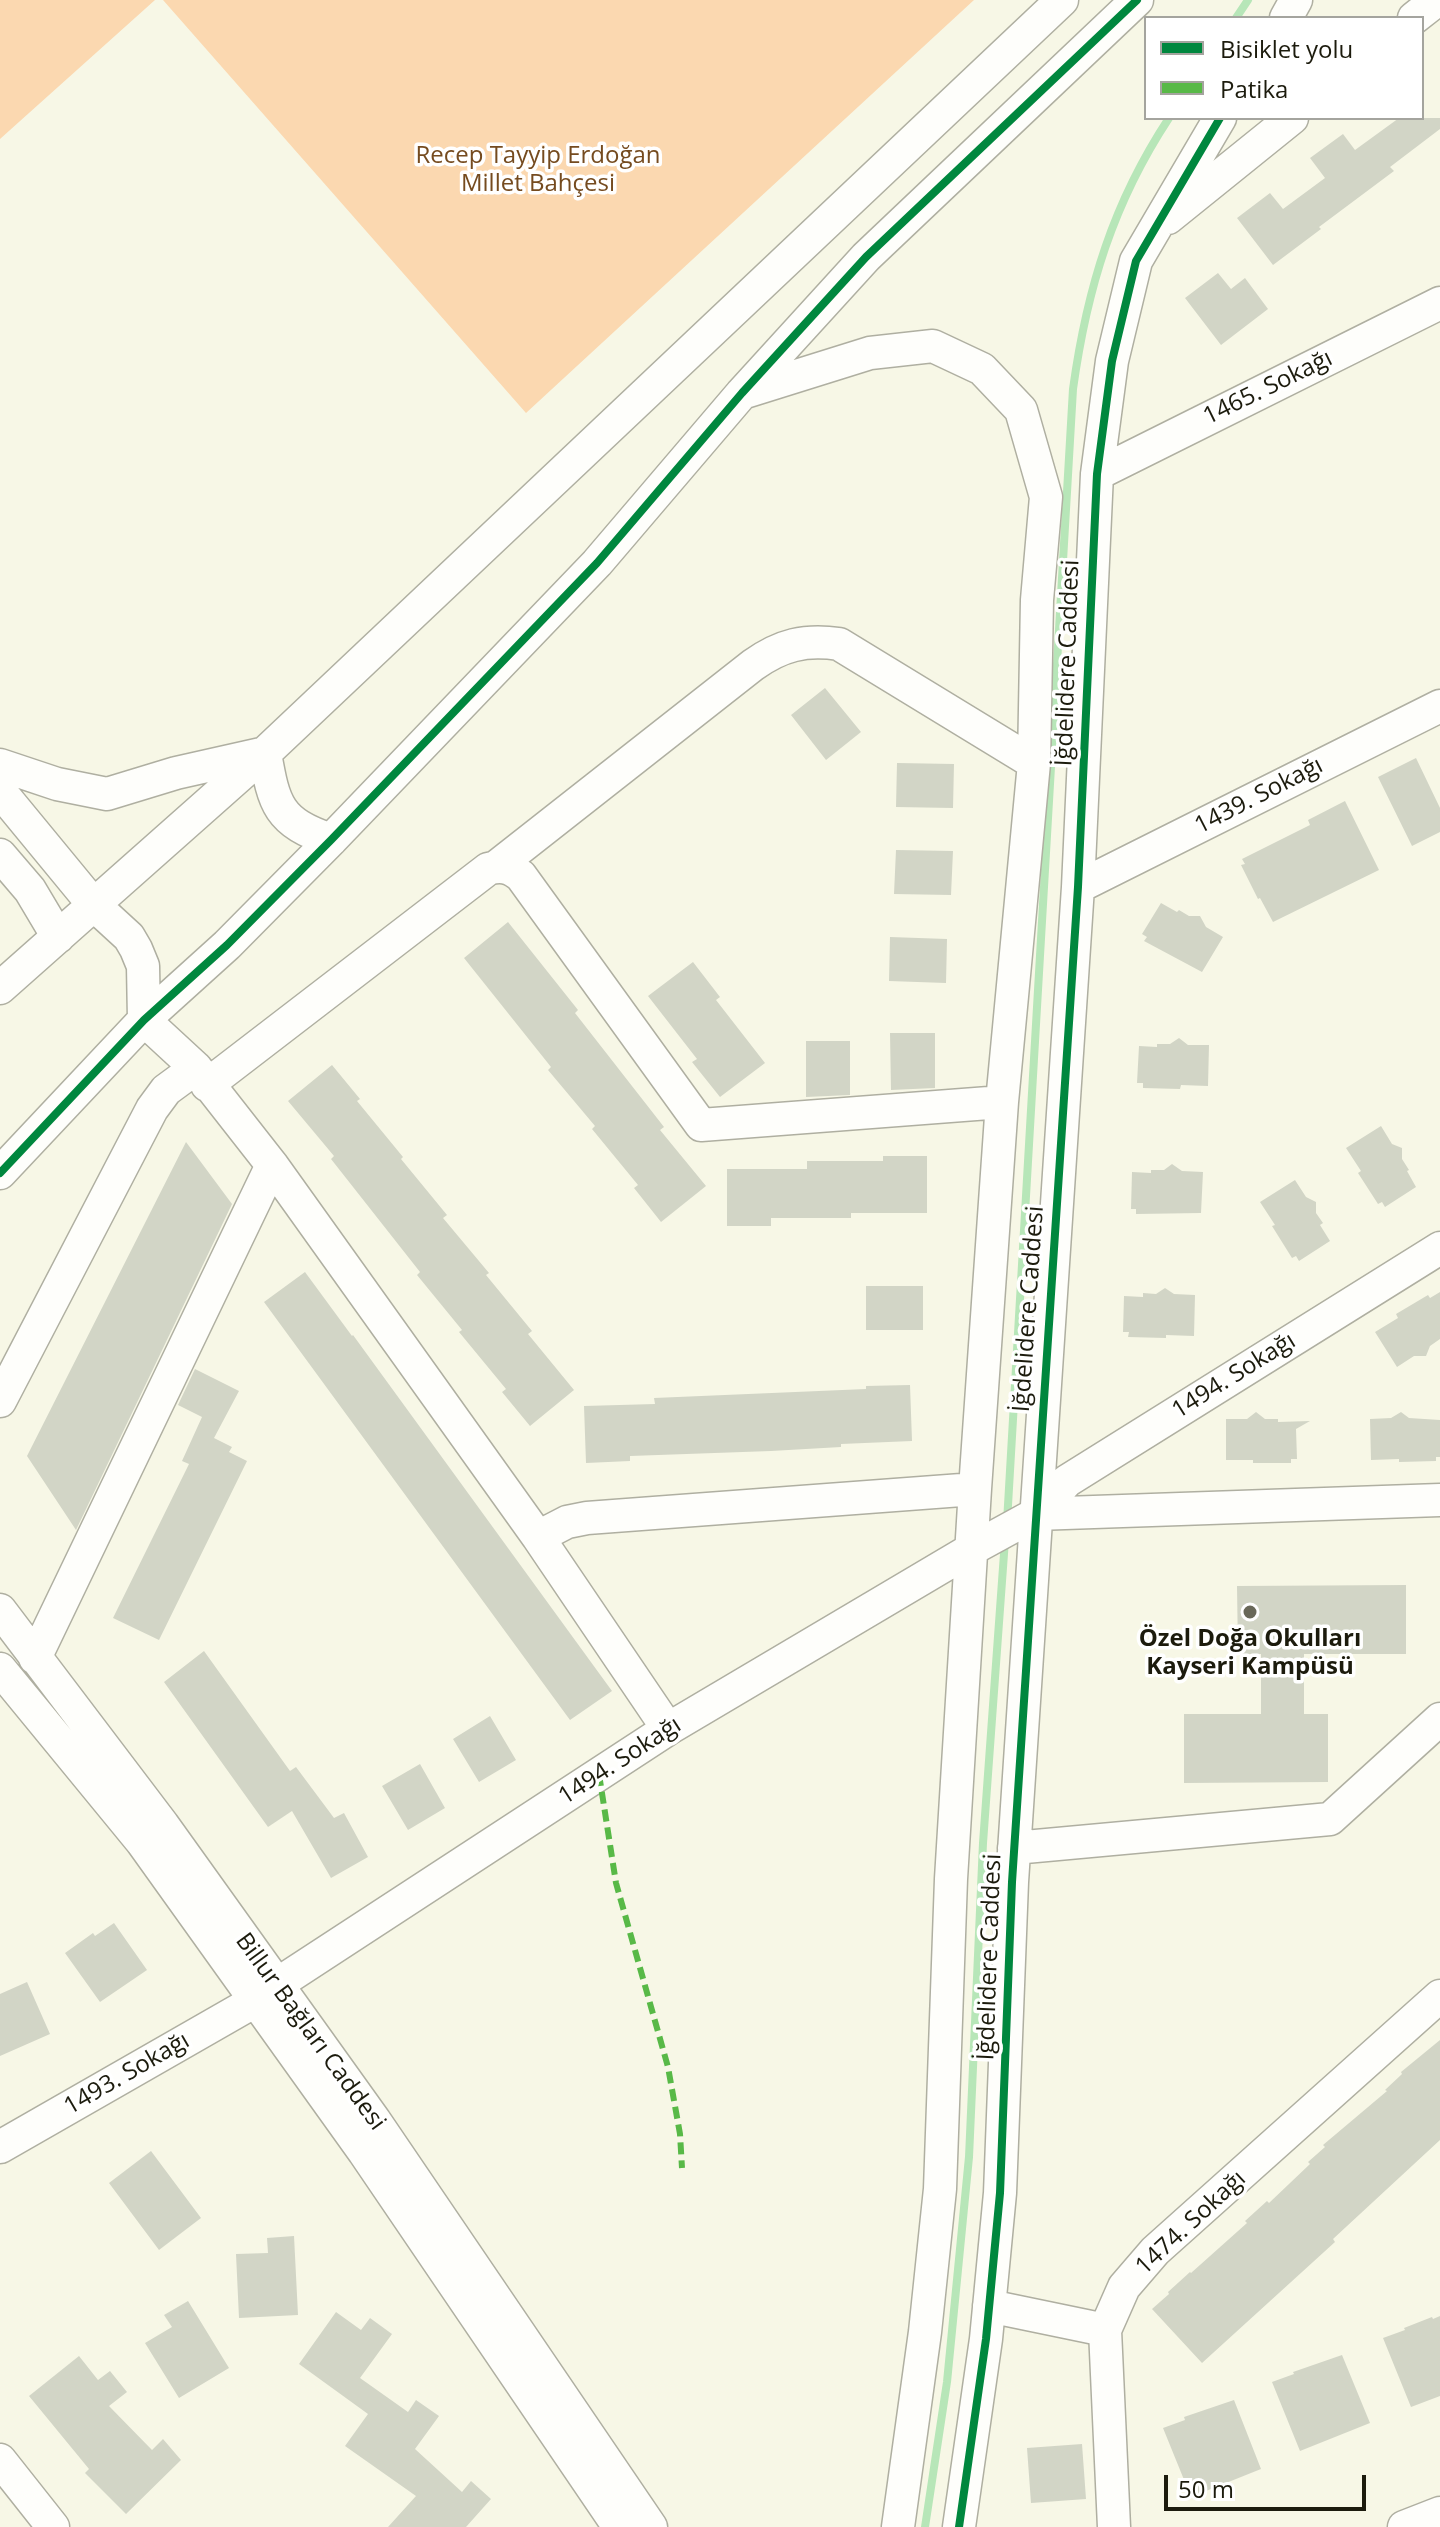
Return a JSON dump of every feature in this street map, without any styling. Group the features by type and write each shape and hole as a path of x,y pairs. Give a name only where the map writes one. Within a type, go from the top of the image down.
{"street":[{"path":"0,988 265,753 1062,0"},
{"path":"0,1173 144,1020 227,945 597,563 742,393 866,257 1137,0"},
{"path":"1417,16 1437,0"},
{"name":"İğdelidere Caddesi","path":"959,2527 989,2306 1005,2122 1014,1848 1032,1517 1078,887 1097,474 1103,419 1124,305 1136,261 1219,120"},
{"path":"1153,230 1290,120"},
{"name":"1465. Sokağı","path":"1097,474 1440,303"},
{"name":"İğdelidere Caddesi","path":"742,393 870,353 933,346 982,369 1021,410 1046,497 1037,600 1034,763 1002,1102 975,1489 984,1542 951,1879 940,2189 925,2332 898,2527"},
{"path":"496,867 753,665 785,646 804,642 839,644 1034,763"},
{"name":"1439. Sokağı","path":"1078,887 1440,706"},
{"path":"0,765 57,784 107,794 176,773 265,753"},
{"path":"265,753 275,799 283,813 295,825 331,840"},
{"path":"0,791 93,904 129,937 143,966 144,1020 202,1076 272,1165 538,1537 668,1729"},
{"path":"0,855 30,890 58,937"},
{"path":"0,1401 152,1109 166,1090 202,1076 488,869 506,867 521,876 701,1125 1002,1102"},
{"path":"35,1658 272,1165"},
{"name":"1494. Sokağı","path":"265,1993 668,1729 984,1542 1032,1517 1067,1481 1440,1248"},
{"path":"538,1537 567,1522 587,1518 975,1489"},
{"path":"1032,1517 1440,1500"},
{"name":"Billur Bağları Caddesi","path":"0,1610 163,1825 265,1993"},
{"name":"Billur Bağları Caddesi","path":"0,1669 265,1993 375,2121 599,2475"},
{"path":"1014,1848 1330,1819 1440,1719"},
{"name":"1493. Sokağı","path":"0,2147 265,1993"},
{"name":"1474. Sokağı","path":"1114,2527 1105,2330 1124,2287 1155,2251 1440,1996"},
{"path":"989,2306 1105,2330"},
{"path":"0,2460 53,2527"},
{"path":"599,2475 619,2527"},
{"path":"599,2475 651,2527"},
{"path":"1404,2527 1440,2513"}],"green space":[{"path":"0,0 155,0 0,139"},
{"name":"Recep Tayyip Erdoğan Millet Bahçesi","path":"163,0 974,0 526,413"}],"building":[{"path":"1440,118 1440,129 1390,167 1394,171 1273,265 1237,218 1270,193 1283,209 1325,178 1310,158 1343,134 1355,150 1396,120"},
{"path":"1218,273 1231,289 1245,278 1268,309 1221,345 1185,298"},
{"path":"825,688 861,732 826,760 791,715"},
{"path":"1416,758 1440,808 1440,832 1412,846 1378,777"},
{"path":"897,763 954,764 953,808 896,807"},
{"path":"1345,801 1379,870 1273,922 1241,865 1245,864 1242,859 1310,825 1308,820"},
{"path":"896,850 953,851 951,895 894,894"},
{"path":"1161,903 1189,916 1200,916 1206,927 1223,937 1202,972 1144,941 1147,937 1142,934"},
{"path":"508,922 578,1010 575,1013 664,1127 660,1130 706,1186 661,1222 634,1188 638,1185 592,1129 595,1126 548,1070 551,1067 464,958"},
{"path":"890,937 947,939 946,983 889,981"},
{"path":"693,962 720,997 716,1000 765,1063 720,1097 692,1062 697,1059 648,996"},
{"path":"890,1033 935,1033 935,1088 891,1090"},
{"path":"1179,1038 1188,1045 1209,1045 1208,1086 1143,1088 1143,1083 1137,1083 1139,1046 1157,1047 1157,1044 1170,1044"},
{"path":"806,1041 850,1041 850,1095 806,1097"},
{"path":"332,1065 403,1157 401,1159 447,1215 443,1218 532,1331 528,1334 574,1390 530,1426 502,1392 506,1389 459,1332 462,1330 417,1275 420,1272 331,1159 334,1156 288,1101"},
{"path":"1381,1126 1392,1144 1402,1148 1402,1159 1416,1187 1385,1207 1382,1202 1378,1204 1346,1148"},
{"path":"186,1142 232,1204 76,1530 27,1456"},
{"path":"883,1156 927,1156 927,1213 851,1213 851,1218 771,1218 771,1226 727,1226 727,1169 807,1169 807,1161 883,1161"},
{"path":"1172,1164 1182,1171 1203,1172 1201,1213 1136,1214 1136,1209 1131,1209 1132,1172 1151,1173 1151,1170 1164,1170"},
{"path":"1295,1180 1306,1197 1316,1202 1316,1213 1323,1223 1320,1225 1330,1241 1299,1261 1296,1256 1292,1258 1260,1202"},
{"path":"305,1272 612,1691 570,1720 264,1302"},
{"path":"866,1286 923,1286 923,1330 866,1330"},
{"path":"1165,1288 1174,1294 1195,1295 1194,1336 1128,1337 1129,1332 1123,1332 1124,1296 1143,1297 1143,1293 1156,1294"},
{"path":"1440,1292 1440,1339 1430,1346 1426,1356 1414,1356 1397,1367 1375,1332 1398,1318 1396,1314 1428,1295 1430,1298"},
{"path":"195,1369 239,1391 214,1438 232,1447 229,1452 247,1461 159,1640 113,1618 189,1464 182,1461 202,1417 178,1405"},
{"path":"910,1385 912,1441 771,1451 630,1456 630,1461 586,1463 584,1406 655,1404 654,1398"},
{"path":"1256,1412 1265,1419 1278,1419 1278,1422 1310,1421 1296,1429 1297,1459 1291,1459 1291,1463 1226,1460 1226,1419 1247,1419"},
{"path":"1401,1412 1409,1418 1440,1420 1440,1457 1436,1457 1436,1461 1371,1460 1370,1419 1391,1418"},
{"path":"1406,1585 1406,1654 1304,1654 1304,1714 1328,1714 1328,1782 1184,1783 1184,1714 1261,1714 1261,1654 1238,1654 1237,1586"},
{"path":"204,1651 290,1771 296,1767 334,1818 344,1813 368,1857 331,1878 292,1811 268,1827 164,1682"},
{"path":"490,1716 516,1760 479,1782 453,1739"},
{"path":"420,1764 445,1808 408,1830 382,1786"},
{"path":"114,1923 147,1970 100,2002 65,1953 93,1933 95,1936"},
{"path":"27,1982 50,2034 0,2056 0,1994"},
{"path":"1440,2040 1440,2140 1333,2239 1335,2242 1202,2363 1152,2309 1310,2164 1308,2162 1325,2147 1323,2145 1387,2091 1401,2072"},
{"path":"151,2151 201,2218 159,2250 109,2183"},
{"path":"294,2236 298,2315 239,2318 236,2254 268,2253 267,2238"},
{"path":"188,2301 229,2368 179,2398 145,2343 172,2327 164,2315"},
{"path":"336,2312 361,2330 370,2318 392,2334 360,2378 408,2412 416,2400 439,2416 415,2449 462,2492 471,2481 491,2499 466,2527 388,2527 416,2496 345,2446 368,2414 299,2364"},
{"path":"1440,2316 1440,2396 1411,2407 1383,2338"},
{"path":"1342,2355 1370,2423 1300,2451 1272,2382"},
{"path":"79,2356 98,2380 110,2371 127,2392 109,2406 152,2450 163,2439 181,2460 126,2514 85,2473 89,2469 29,2396"},
{"path":"1234,2400 1261,2469 1191,2497 1163,2428 1185,2420 1184,2417"},
{"path":"1082,2444 1086,2499 1031,2503 1027,2448"}],"waterway":[{"path":"1237,16 1248,0"},
{"path":"1007,1522 1073,389 1086,316 1105,248 1132,182 1168,120"},
{"path":"925,2527 947,2382 969,2157 983,1843 1005,1540"}],"marked path":[{"path":"599,1774 616,1883 668,2067 680,2134 682,2168"}],"cycle path":[{"path":"0,1173 144,1020 227,945 597,563 742,393 866,257 1137,0"},
{"path":"959,2527 986,2339 1000,2193 1012,1882 1078,887 1097,474 1112,361 1136,261 1219,120"}],"place":[{"name":"Özel Doğa Okulları Kayseri Kampüsü","path":"1250,1612"}]}
